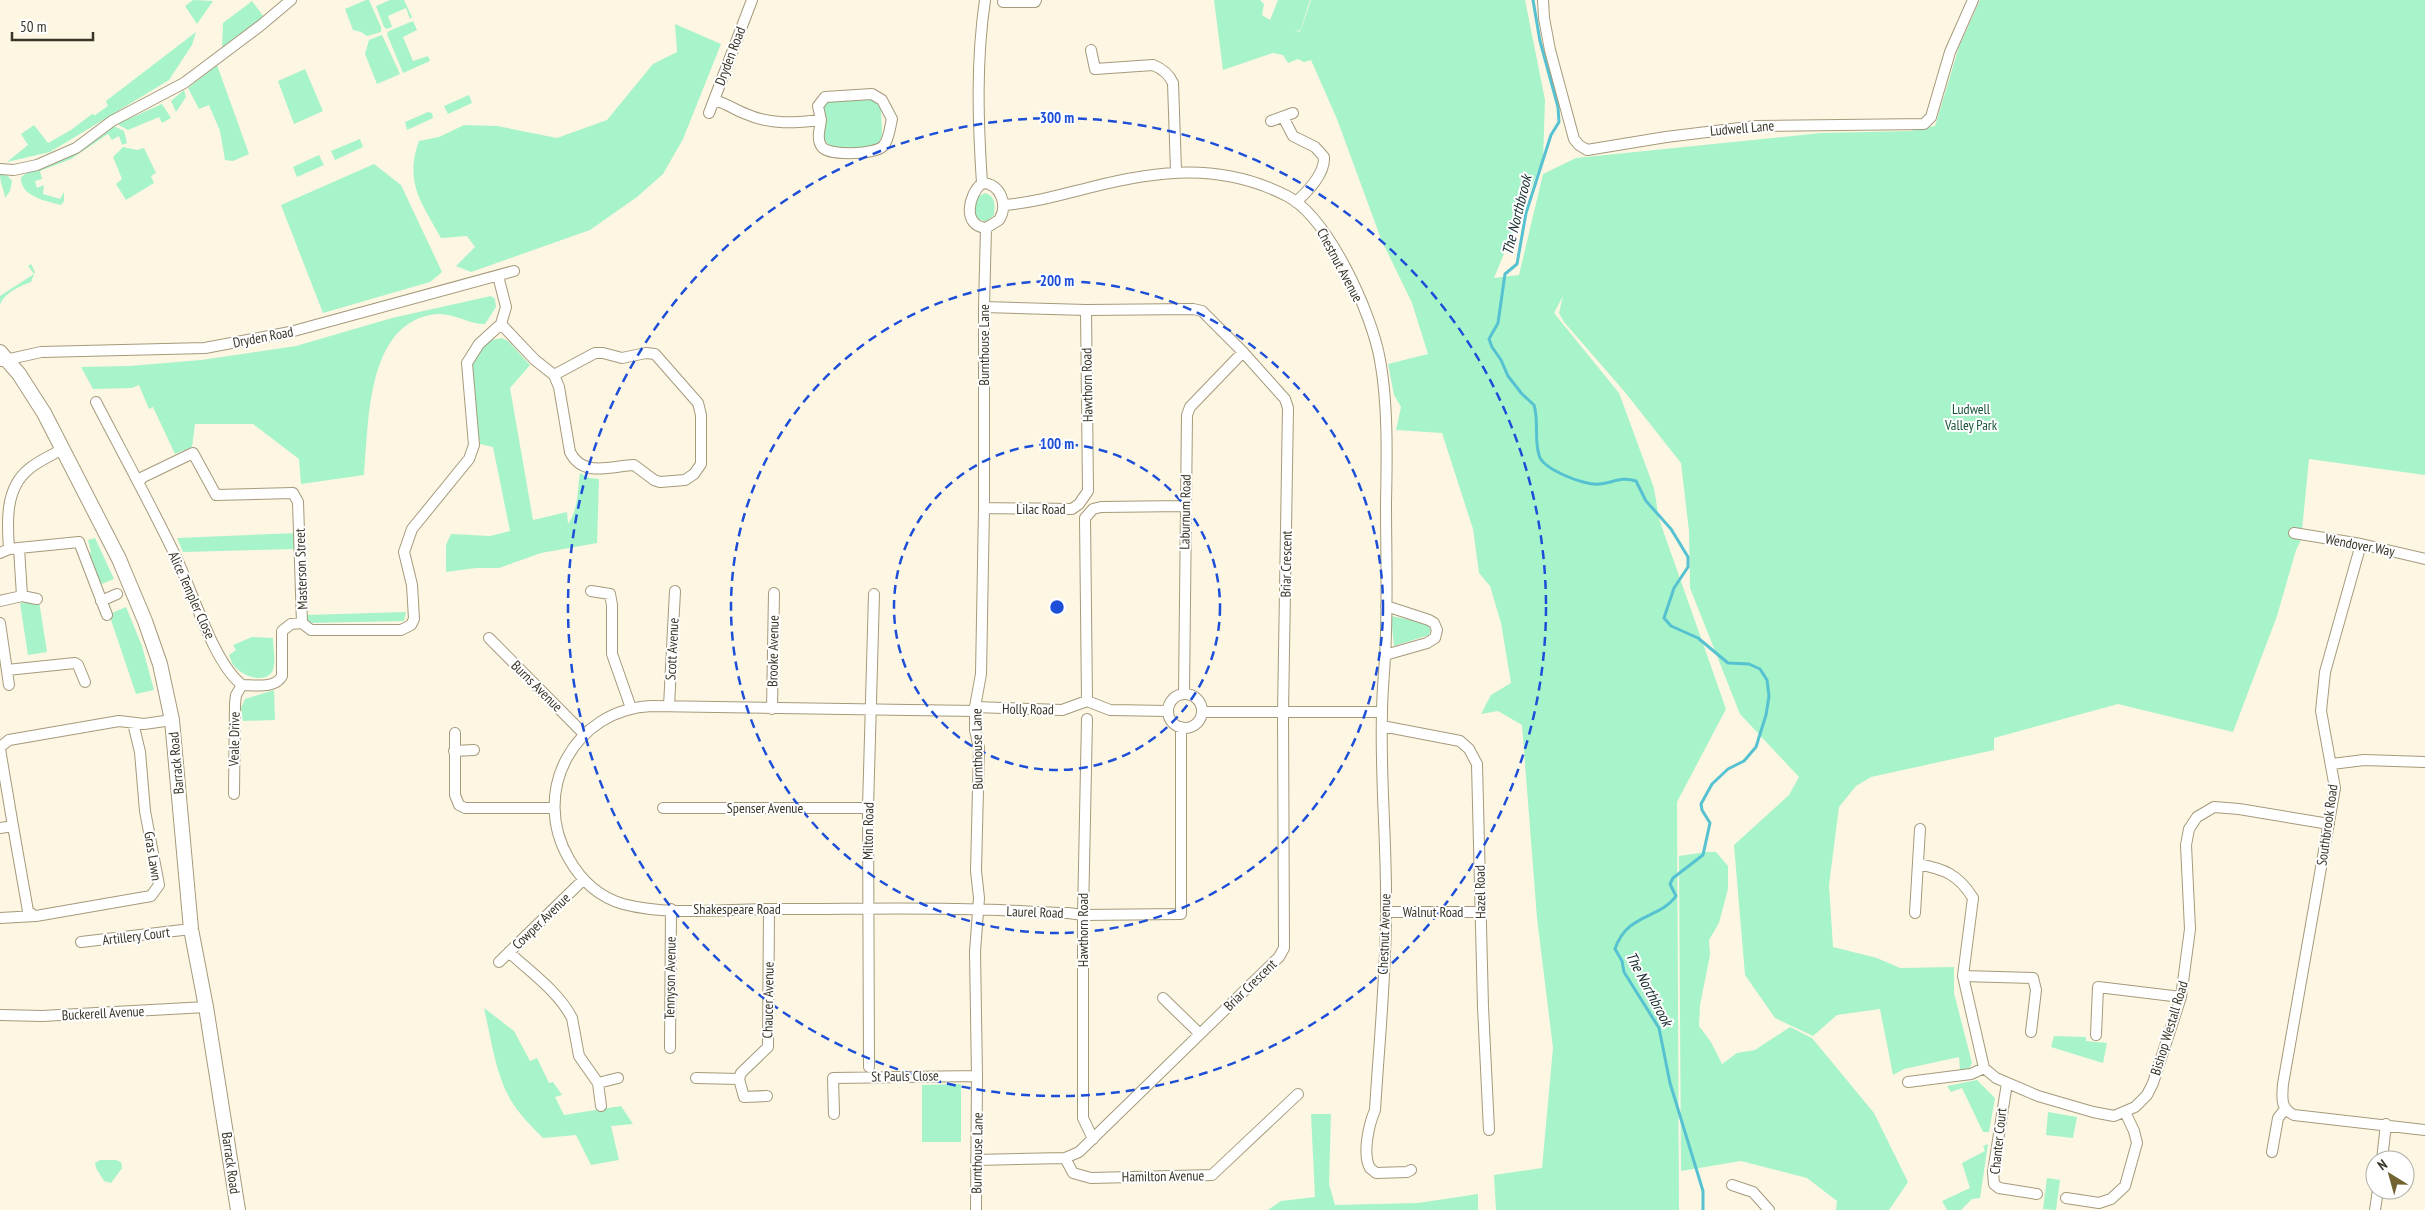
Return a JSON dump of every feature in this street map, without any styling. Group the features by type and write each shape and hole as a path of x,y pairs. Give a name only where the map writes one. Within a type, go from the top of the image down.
{"street":[{"path":"0,170 14,170 37,165 76,148 112,121 162,96 191,78 291,0"},
{"name":"Dryden Road","path":"709,112 752,0"},
{"path":"982,183 978,121 982,26 986,0"},
{"path":"1003,2 1035,2 1036,0"},
{"name":"Ludwell Lane","path":"1543,0 1544,18 1550,50 1574,139 1587,150 1666,137 1756,126 1924,124 1931,117 1950,52 1973,0"},
{"path":"1091,50 1095,69 1153,65 1162,68 1170,78 1172,84 1176,171"},
{"path":"872,94 882,100 892,119 885,145 879,150 872,152 834,153 823,148 819,140 821,120 818,106 825,97 872,94"},
{"path":"714,100 725,103 747,115 784,124 821,120"},
{"path":"1271,121 1288,115 1293,136 1315,147 1324,157 1324,167 1308,191 1296,202"},
{"name":"Chestnut Avenue","path":"1003,205 1022,204 1108,182 1176,171 1236,177 1280,193 1296,202 1313,217 1330,241 1352,283 1378,346 1384,379 1387,462 1386,606 1382,712 1386,912 1375,1110 1368,1144 1368,1165 1376,1173 1407,1172 1411,1170"},
{"path":"982,183 991,183 996,187 1003,205 999,220 986,228 979,227 974,223 969,206 974,190 982,183"},
{"name":"Burnthouse Lane","path":"976,1210 976,952 978,910 976,871 979,748 975,730 975,709 981,674 986,228"},
{"name":"Dryden Road","path":"2,358 41,352 205,348 290,332 514,271"},
{"path":"498,276 506,307 501,324 535,360 554,375 559,387 570,452 579,464 586,468 609,470 634,465 654,480 660,482 685,480 697,470 701,458 701,410 696,399 655,354 646,353 622,358 603,353 594,353 554,375"},
{"name":"Briar Crescent","path":"976,1160 1065,1158 1079,1152 1279,957 1284,948 1283,712 1288,408 1282,395 1202,311 1193,309 1086,310 984,307"},
{"name":"Hawthorn Road","path":"1086,310 1088,490"},
{"name":"Masterson Street","path":"139,482 143,477 193,454 216,495 289,493 295,495 298,502 302,623 312,630 401,630 411,625 414,619 413,599 404,552 408,538 412,529 473,452 474,430 467,364 479,344 501,324"},
{"name":"Laburnum Road","path":"1184,694 1187,415 1190,407 1243,352"},
{"name":"Barrack Road","path":"2,358 19,374 44,413 119,559 145,621 160,664 172,720 191,928 206,1007 238,1210"},
{"name":"Alice Templer Close","path":"96,402 139,482 216,647 232,675 242,685"},
{"path":"22,596 10,550 9,507 15,486 30,468 62,449"},
{"name":"Lilac Road","path":"984,508 1072,509 1079,504 1088,490"},
{"name":"Lilac Road","path":"1087,701 1085,518 1093,509 1101,507 1185,506"},
{"name":"Wendover Way","path":"2294,533 2361,544 2425,559"},
{"path":"10,550 79,542 107,615"},
{"name":"Southbrook Road","path":"2272,1152 2278,1118 2285,1109 2282,1100 2283,1084 2335,788 2321,711 2325,672 2361,544"},
{"path":"591,591 610,594 612,605 612,654 631,708"},
{"name":"Scott Avenue","path":"669,706 675,591"},
{"path":"101,601 118,594"},
{"name":"Brooke Avenue","path":"772,709 774,594"},
{"name":"Milton Road","path":"869,1067 868,808 874,594"},
{"path":"0,601 22,596 37,599"},
{"path":"1385,655 1427,643 1435,638 1437,630 1434,623 1429,620 1386,606"},
{"path":"0,623 10,686"},
{"path":"242,685 274,684 279,681 282,676 282,631 291,624 302,623"},
{"name":"Burns Avenue","path":"489,638 584,734"},
{"path":"7,670 75,663 78,665 85,682"},
{"name":"Veale Drive","path":"234,794 235,704 236,695 242,685"},
{"path":"1184,694 1190,694 1199,701 1202,712 1200,718 1192,726 1181,727 1171,721 1168,711 1171,701 1184,694"},
{"path":"1087,701 1110,710 1168,711"},
{"name":"Holly Road","path":"975,709 1062,710 1087,701"},
{"name":"Shakespeare Road","path":"975,709 872,710 669,706 631,708 602,720 584,734 572,750 560,773 554,808 560,843 583,880 605,896 620,903 647,908 722,911 769,908 978,910"},
{"path":"1202,712 1382,712"},
{"name":"Hawthorn Road","path":"1087,719 1083,915 1083,1118 1093,1139"},
{"path":"32,914 28,911 0,748 8,740 119,721 144,724 172,720"},
{"name":"Gras Lawn","path":"0,918 32,914 36,916 151,896 156,892 159,885 146,811 140,752 132,723"},
{"name":"Hazel Road","path":"1382,726 1460,741 1474,756 1478,773 1480,912 1489,1130"},
{"name":"Laurel Road","path":"978,910 1083,915 1181,914 1181,727"},
{"path":"455,733 456,795 459,805 465,808 554,808"},
{"path":"454,751 474,750"},
{"path":"2332,764 2364,760 2425,762"},
{"name":"Bishop Westall Road","path":"2124,1112 2135,1107 2148,1095 2181,997 2190,929 2186,845 2189,829 2197,817 2214,807 2239,809 2330,824"},
{"name":"Spenser Avenue","path":"663,808 868,808"},
{"path":"0,828 13,826"},
{"path":"1915,913 1920,829"},
{"path":"1918,864 1934,867 1958,877 1973,898 1963,972 1984,1068 1996,1078 2038,1096 2114,1116 2124,1112 2134,1131 2137,1143 2125,1186 2111,1199 2099,1203 2066,1198"},
{"name":"Cowper Avenue","path":"499,962 583,880"},
{"name":"Chaucer Avenue","path":"739,1079 741,1073 768,1047 769,908"},
{"name":"Tennyson Avenue","path":"670,1048 671,909"},
{"name":"Walnut Road","path":"1386,912 1480,912"},
{"name":"Artillery Court","path":"81,942 191,928"},
{"path":"509,952 564,1006 572,1018 580,1060 598,1083 601,1106"},
{"path":"1963,972 2034,978 2036,990 2031,1032"},
{"path":"2096,1035 2098,987 2181,997"},
{"path":"1163,998 1200,1034"},
{"name":"Buckerell Avenue","path":"0,1015 42,1016 206,1007"},
{"path":"1908,1082 1971,1074 1984,1068"},
{"name":"St Pauls Close","path":"834,1114 828,1078 977,1076"},
{"path":"598,1083 618,1078"},
{"path":"696,1078 739,1079 744,1097 767,1096"},
{"name":"Chanter Court","path":"2006,1083 1993,1172 1994,1184 1999,1188 2037,1194"},
{"name":"Hamilton Avenue","path":"1065,1158 1073,1173 1091,1178 1212,1175 1298,1094"},
{"path":"2285,1109 2294,1114 2425,1130"},
{"path":"2383,1150 2386,1124"},
{"path":"1732,1185 1753,1192 1769,1210"}],"green space":[{"path":"193,0 213,1 197,24 185,6"},
{"path":"369,0 381,27 381,32 367,36 353,30 345,9"},
{"path":"390,0 404,0 412,17 410,19 406,8 388,16 392,27 387,29 384,27 376,6"},
{"name":"Ludwell Valley Park","path":"1214,0 1260,0 1264,4 1262,15 1270,20 1278,0 1310,0 1300,31 1293,29 1300,32 1311,0 1525,0 1545,100 1543,159 1494,278 1519,275 1543,174 1576,158 1821,133 1910,131 1935,126 1959,47 1980,0 2425,0 2425,475 2309,459 2301,540 2296,550 2277,616 2233,732 2118,704 1994,738 1994,750 1871,777 1856,786 1839,807 1829,885 1833,947 1877,958 1900,968 1954,967 1954,993 1972,1063 1969,1069 1960,1070 1959,1057 1904,1069 1893,1075 1880,1009 1837,1015 1813,1036 1775,1018 1745,975 1734,845 1789,795 1799,777 1740,714 1690,588 1689,531 1681,463 1624,391 1564,322 1559,313 1563,296 1554,313 1619,393 1654,488 1659,519 1726,709 1677,802 1679,1210 1496,1210 1494,1175 1542,1168 1553,1048 1537,918 1522,725 1498,711 1481,714 1491,695 1511,683 1501,623 1490,586 1479,573 1473,529 1442,433 1396,430 1401,407 1394,395 1388,364 1428,354 1412,303 1381,239 1337,119 1311,60 1304,62 1298,59 1288,63 1283,55 1273,53 1223,70"},
{"path":"252,1 264,17 222,49 223,23"},
{"path":"413,21 417,30 403,37 413,61 428,56 430,61 403,73 387,34 389,31"},
{"path":"675,24 721,44 683,139 663,174 637,197 590,230 471,272 456,266 475,247 467,236 441,238 427,214 414,181 413,169 419,141 439,137 464,125 497,126 557,138 607,120 653,64 677,52"},
{"path":"196,32 192,45 169,80 50,152 7,162 28,145 21,134 34,125 48,143 71,130 92,114 95,115 108,106 106,101"},
{"path":"382,35 400,74 377,84 365,54 369,40"},
{"path":"217,65 249,154 233,161 225,160 220,131 209,105 199,109 188,88"},
{"path":"305,69 323,111 294,124 278,81"},
{"path":"184,90 186,97 176,112 171,101"},
{"path":"469,95 472,103 448,114 444,106"},
{"path":"872,98 881,109 882,134 880,141 870,148 835,149 828,144 824,138 822,106 827,99"},
{"path":"162,104 171,118 162,123 159,117 128,130 117,124"},
{"path":"428,112 432,113 433,118 407,130 405,122"},
{"path":"114,126 124,131 127,143 122,145 119,136 112,140 108,134 71,159 40,171 42,179 35,181 37,188 44,185 43,194 60,199 64,192 64,201 61,205 35,197 25,189 21,177 28,172 79,151"},
{"path":"360,139 363,147 335,160 331,151"},
{"path":"123,147 137,150 144,148 156,173 151,176 154,183 126,200 116,184 122,179 113,157"},
{"path":"319,155 324,165 297,177 293,167"},
{"path":"374,164 401,185 442,272 430,282 323,313 281,205"},
{"path":"0,174 8,176 12,181 10,191 5,198 1,181"},
{"path":"985,193 991,196 994,205 994,215 986,222 976,218 974,211 976,198"},
{"path":"31,264 35,272 31,282 17,288 5,297 0,305 0,296 34,274 28,266"},
{"path":"491,296 495,299 496,307 485,324 445,314 430,315 409,323 393,338 382,358 375,380 367,430 364,475 301,484 299,459 253,424 195,424 192,447 175,454 153,407 149,409 139,385 132,388 93,389 81,367 129,366 201,360 296,346 392,318"},
{"path":"502,338 508,341 530,365 510,388 533,520 567,512 568,524 576,505 580,473 589,478 599,479 597,543 541,553 499,568 476,568 446,572 446,545 451,534 490,536 510,531 493,447 480,444 473,402 471,366 486,341"},
{"path":"296,533 296,549 183,552 177,538"},
{"path":"95,538 114,579 99,585 88,555 91,552 88,540"},
{"path":"39,601 47,652 28,655 20,603"},
{"path":"126,607 142,646 154,690 136,694 111,620 112,613"},
{"path":"406,612 404,621 308,623 305,615"},
{"path":"1391,616 1426,623 1431,629 1429,635 1394,646"},
{"path":"252,637 273,638 274,666 273,670 266,677 255,678 244,674 235,666 229,655 236,650 233,645"},
{"path":"274,690 275,720 243,721 241,708 245,699"},
{"path":"1716,852 1728,866 1728,889 1719,923 1709,940 1710,955 1700,1005 1699,1026 1711,1042 1722,1064 1737,1053 1755,1050 1790,1027 1812,1038 1874,1113 1908,1182 1889,1210 1836,1210 1837,1201 1807,1178 1741,1161 1681,1171 1679,856"},
{"path":"484,1008 514,1031 530,1061 537,1058 549,1083 553,1082 562,1095 555,1097 564,1115 621,1106 633,1124 611,1126 619,1160 591,1165 576,1135 543,1138 525,1120 505,1089 494,1055"},
{"path":"2054,1036 2086,1037 2086,1041 2107,1043 2103,1063 2051,1047"},
{"path":"1977,1080 1995,1098 1989,1132 1983,1132 1962,1088 1951,1092 1947,1086"},
{"path":"961,1084 961,1142 922,1142 922,1085"},
{"path":"2048,1112 2077,1117 2073,1138 2046,1135"},
{"path":"1311,1114 1331,1114 1329,1184 1335,1205 1418,1203 1478,1194 1478,1210 1268,1210 1281,1201 1315,1197"},
{"path":"1988,1144 1980,1198 1972,1199 1961,1210 1947,1210 1942,1201 1970,1188 1962,1163 1985,1151 1983,1146"},
{"path":"100,1160 116,1160 121,1162 122,1168 111,1183 104,1181 96,1168 95,1163"},
{"path":"2047,1178 2060,1180 2056,1210 2043,1209"}],"waterway":[{"name":"The Northbrook","path":"1533,0 1540,41 1558,107 1559,122 1551,135 1526,213 1517,264 1505,274 1498,323 1489,339 1508,376 1522,394 1534,405 1538,449 1542,460 1565,476 1584,482 1599,484 1621,479 1636,481 1646,501 1671,529 1688,557 1688,567 1674,588 1664,618 1671,626 1698,638 1728,663 1749,664 1760,669 1767,680 1769,696 1766,715 1756,747 1744,761 1728,769 1712,784 1701,804 1702,810 1710,823 1703,855 1673,878 1670,884 1676,896 1661,909 1635,922 1620,937 1615,949 1622,961 1624,972 1659,1028 1670,1083 1703,1191 1703,1210"}]}
